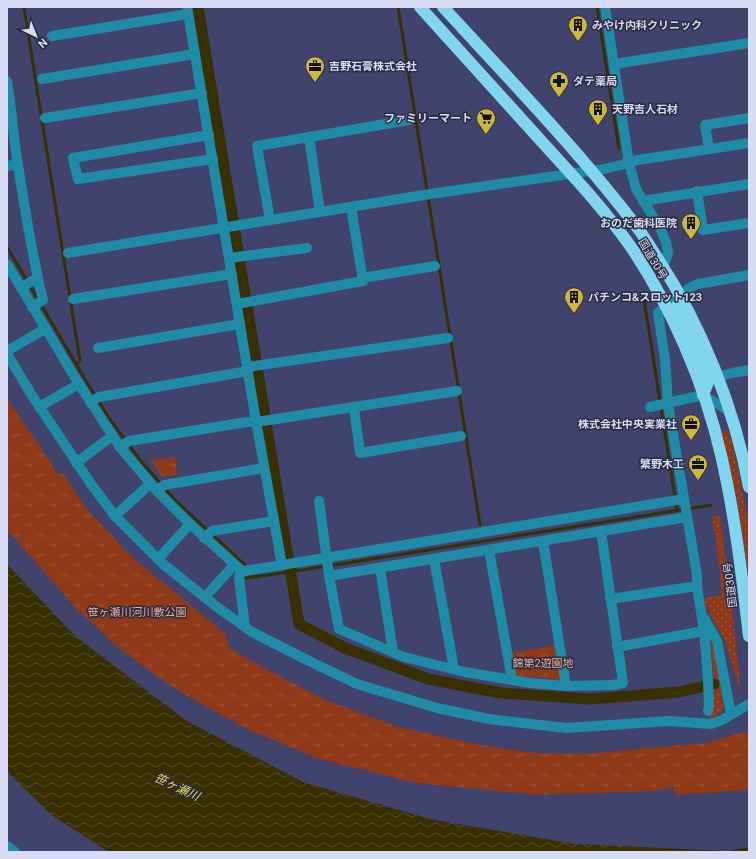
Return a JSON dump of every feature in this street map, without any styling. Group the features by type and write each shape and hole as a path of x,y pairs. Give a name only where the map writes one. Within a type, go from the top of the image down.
{"highway":[{"name":"国道30号","path":"420,7 570,173 613,223 631,248 674,301 705,347 708,380 703,395 721,453 732,506 740,556 749,636"},
{"name":"国道30号","path":"442,7 568,144 640,232 663,267 673,283 674,301 692,362 708,380 729,411 749,487"}],"street":[{"path":"605,7 629,163 636,189 660,228 666,242 668,253 663,267"},
{"path":"52,36 188,11 213,159 231,226 236,257 232,274 243,303 240,324 252,367 263,421 264,468 274,521 287,564"},
{"path":"614,64 749,43"},
{"path":"42,79 195,54"},
{"path":"7,81 18,164 23,283 43,300 37,304"},
{"path":"45,118 202,93"},
{"path":"709,149 705,124 749,118"},
{"path":"270,220 257,146 409,120"},
{"path":"209,135 73,158 78,179 213,159"},
{"path":"309,137 320,212"},
{"path":"68,253 351,207 621,166 666,155 749,143"},
{"path":"7,166 18,164"},
{"path":"643,201 697,191 749,184"},
{"path":"697,191 703,230 749,223"},
{"path":"243,303 363,281 351,207"},
{"path":"236,257 307,248"},
{"path":"7,264 23,283 37,304 45,329 79,384 94,400 112,436 124,444 190,524 208,534 237,568 244,571 287,564 327,567 380,568 601,531 682,506"},
{"path":"362,278 434,266"},
{"path":"73,299 232,274"},
{"path":"708,711 709,691 704,631 697,586 697,575 660,405 665,359 658,313 698,284 749,274"},
{"path":"98,348 240,324"},
{"path":"7,351 45,329"},
{"path":"94,400 252,367 448,338"},
{"path":"7,354 39,407 76,463 115,516 158,558 205,597 252,632 359,685 437,708 489,719 566,728 670,721 711,724 722,720 749,704"},
{"path":"708,380 732,372 749,370"},
{"path":"39,407 79,384"},
{"path":"124,444 247,422 354,408 457,391"},
{"path":"660,405 703,395 729,411"},
{"path":"354,408 360,453 461,436"},
{"path":"76,463 112,436"},
{"path":"115,516 158,487 264,468"},
{"path":"319,501 327,567 340,629 404,657 454,669 530,683 566,686 613,685 622,683 601,531"},
{"path":"327,567 682,506"},
{"path":"208,534 274,521"},
{"path":"158,558 190,524"},
{"path":"543,541 566,686"},
{"path":"489,550 512,680"},
{"path":"434,559 454,669"},
{"path":"205,597 237,568"},
{"path":"237,568 245,627"},
{"path":"380,568 393,652"},
{"path":"610,599 697,586"},
{"path":"701,613 717,641 731,714"},
{"path":"617,647 704,631"},
{"path":"7,846 15,852"}],"green space":[{"name":"笹ヶ瀬川河川敷公園","path":"7,398 58,474 62,472 85,507 134,559 226,634 228,647 266,669 323,699 398,727 480,745 535,753 584,754 705,743 749,731 749,790 675,795 674,787 655,791 538,795 416,783 316,758 249,730 189,697 152,673 115,645 75,607 7,530"},
{"path":"725,430 729,432 749,526 749,580 737,498 722,433"},
{"path":"175,457 177,475 162,477 151,460"},
{"path":"717,515 720,517 741,693 725,641 703,601 703,598 722,595 712,516"},
{"path":"710,637 717,653 723,709 710,720 709,713 714,707 715,690"},
{"name":"錦第2遊園地","path":"557,645 562,676 558,680 515,675 510,653"}],"water":[{"name":"笹ヶ瀬川","path":"7,564 75,636 187,721 303,782 430,819 575,844 728,851 749,847 749,852 109,852 50,814 7,771"}],"waterway":[{"path":"24,7 80,361 76,365"},
{"path":"198,7 299,624 345,648 428,679 501,693 591,699 679,692 714,684"},
{"path":"398,7 480,525"},
{"path":"597,7 619,149"},
{"path":"7,247 92,391 109,418 140,460 175,500 245,565"},
{"path":"643,293 677,510"},
{"path":"246,578 711,505"}],"place":[{"name":"みやけ内科クリニック","path":"578,42"},
{"name":"吉野石膏株式会社","path":"315,83"},
{"name":"ダテ薬局","path":"559,98"},
{"name":"天野吉人石材","path":"598,126"},
{"name":"ファミリーマート","path":"486,135"},
{"name":"おのだ歯科医院","path":"691,240"},
{"name":"パチンコ&スロット123","path":"574,314"},
{"name":"株式会社中央実業社","path":"691,441"},
{"name":"繁野木工","path":"698,481"}]}
